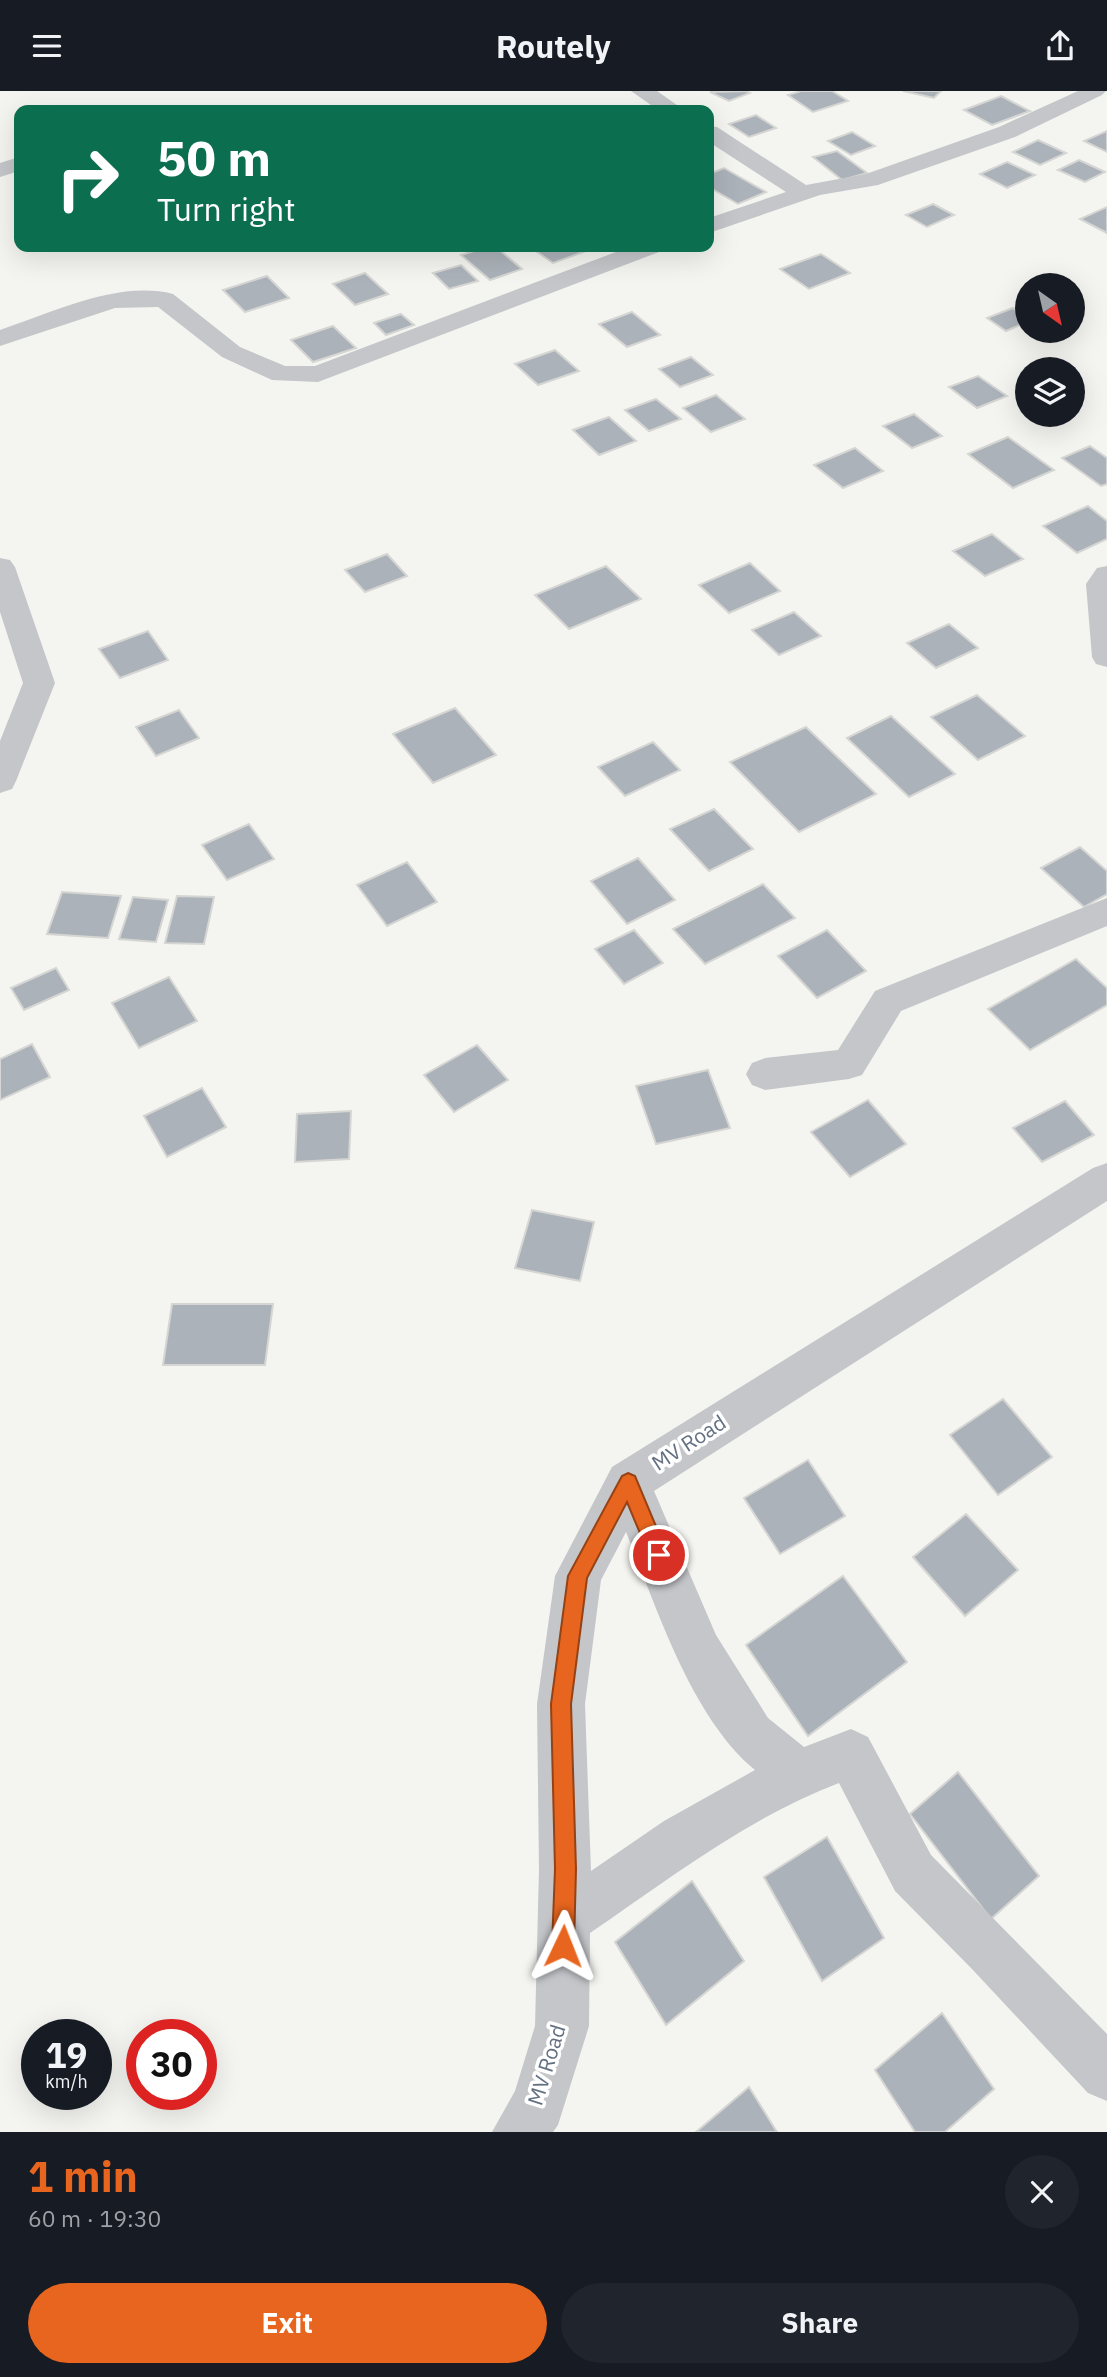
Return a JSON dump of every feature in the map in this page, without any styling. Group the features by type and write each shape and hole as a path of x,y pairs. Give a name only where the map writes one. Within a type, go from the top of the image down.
{"street":[{"path":"642,91 665,105"},
{"path":"1054,91 1089,94"},
{"path":"714,224 803,193 870,180 1007,132 1089,94"},
{"path":"714,135 803,193"},
{"path":"0,338 113,301 164,299 231,352 281,374 318,374 523,293 638,252"},
{"path":"0,567 39,683 0,781"},
{"path":"1107,575 1101,584 1107,657"},
{"path":"765,1074 849,1064 888,1001 1107,911"},
{"name":"MV Road","path":"520,2132 538,2105 562,2026 564,1920 561,1704 578,1576 628,1482 1107,1180"},
{"path":"628,1482 699,1652 751,1735 798,1774"},
{"path":"564,1920 682,1839 798,1774 851,1753 913,1873 991,1950 1107,2074"}],"building":[{"path":"801,91 832,91 848,101 813,112 788,95"},
{"path":"903,91 941,91 934,98"},
{"path":"710,92 750,93 729,101"},
{"path":"1001,96 1030,111 992,125 964,110"},
{"path":"756,115 776,128 749,137 729,124"},
{"path":"1107,131 1107,152 1084,141"},
{"path":"852,132 875,146 851,155 828,141"},
{"path":"1038,140 1066,153 1040,165 1013,152"},
{"path":"837,151 867,173 842,180 813,157"},
{"path":"1079,160 1105,172 1085,182 1058,170"},
{"path":"1007,162 1035,175 1007,188 980,174"},
{"path":"724,168 766,192 738,204 714,190 714,172"},
{"path":"933,204 954,215 927,227 906,215"},
{"path":"1107,207 1107,233 1080,219"},
{"path":"471,252 502,252 522,269 490,280 461,255"},
{"path":"537,252 583,252 553,263"},
{"path":"821,254 850,273 809,289 780,269"},
{"path":"461,265 478,281 449,289 433,273"},
{"path":"365,273 388,294 355,305 333,284"},
{"path":"267,276 289,298 245,312 223,290"},
{"path":"1013,308 1015,327 1006,331 987,318"},
{"path":"632,312 660,335 627,347 599,324"},
{"path":"401,314 414,325 386,335 374,323"},
{"path":"333,326 356,348 313,362 291,340"},
{"path":"555,350 579,371 538,385 515,364"},
{"path":"691,357 713,375 680,387 659,369"},
{"path":"978,376 1007,396 977,408 949,387"},
{"path":"716,395 745,419 711,432 683,408"},
{"path":"656,399 681,419 649,431 625,410"},
{"path":"914,414 942,436 912,448 883,426"},
{"path":"609,417 636,441 599,455 573,430"},
{"path":"1008,437 1054,470 1013,488 968,454"},
{"path":"1090,446 1107,458 1107,484 1101,486 1062,458"},
{"path":"855,448 883,471 843,488 814,465"},
{"path":"1088,506 1107,521 1107,539 1077,553 1043,526"},
{"path":"992,534 1023,559 985,576 953,551"},
{"path":"387,554 407,576 365,592 345,570"},
{"path":"750,563 780,591 729,613 699,585"},
{"path":"606,566 641,599 569,629 535,595"},
{"path":"794,612 821,636 779,655 752,630"},
{"path":"949,624 978,648 936,668 907,643"},
{"path":"148,631 168,660 120,678 99,649"},
{"path":"977,695 1025,736 978,760 931,717"},
{"path":"455,708 496,755 433,783 393,734"},
{"path":"179,710 199,738 156,756 136,727"},
{"path":"891,716 955,774 909,797 847,738"},
{"path":"806,727 876,794 799,832 730,762"},
{"path":"653,742 680,770 625,796 598,767"},
{"path":"714,809 753,849 709,871 670,829"},
{"path":"249,824 274,859 227,880 202,845"},
{"path":"1080,847 1107,871 1107,894 1084,907 1041,868"},
{"path":"638,858 675,900 627,924 591,881"},
{"path":"407,862 437,902 387,926 357,885"},
{"path":"763,884 795,918 705,964 673,929"},
{"path":"62,892 121,896 108,938 47,934"},
{"path":"177,896 214,897 204,944 165,943"},
{"path":"133,897 168,900 156,942 119,939"},
{"path":"634,930 663,963 624,984 595,949"},
{"path":"827,930 866,971 817,998 778,956"},
{"path":"1076,959 1107,988 1107,1005 1030,1050 988,1009"},
{"path":"56,968 69,990 24,1010 11,988"},
{"path":"169,977 197,1021 139,1048 112,1003"},
{"path":"32,1044 50,1077 0,1100 0,1059"},
{"path":"477,1045 508,1080 454,1112 424,1075"},
{"path":"708,1070 730,1128 656,1144 636,1086"},
{"path":"202,1088 226,1127 167,1157 144,1116"},
{"path":"868,1100 906,1144 850,1177 811,1132"},
{"path":"1065,1101 1094,1135 1042,1162 1013,1128"},
{"path":"351,1111 349,1159 295,1162 297,1114"},
{"path":"532,1210 594,1222 580,1281 515,1268"},
{"path":"172,1304 273,1304 265,1365 163,1365"},
{"path":"1003,1399 1052,1457 998,1495 950,1435"},
{"path":"808,1460 845,1516 780,1554 744,1498"},
{"path":"966,1514 1018,1570 965,1616 913,1557"},
{"path":"843,1576 907,1662 808,1736 746,1645"},
{"path":"958,1772 1039,1876 991,1919 910,1814"},
{"path":"827,1837 884,1938 822,1981 764,1877"},
{"path":"692,1881 744,1961 666,2025 615,1942"},
{"path":"942,2013 994,2089 945,2132 915,2132 875,2070"},
{"path":"749,2087 777,2132 696,2132"}],"route":[{"path":"563,1946 565,1869 561,1704 578,1576 628,1482 659,1555"}]}
